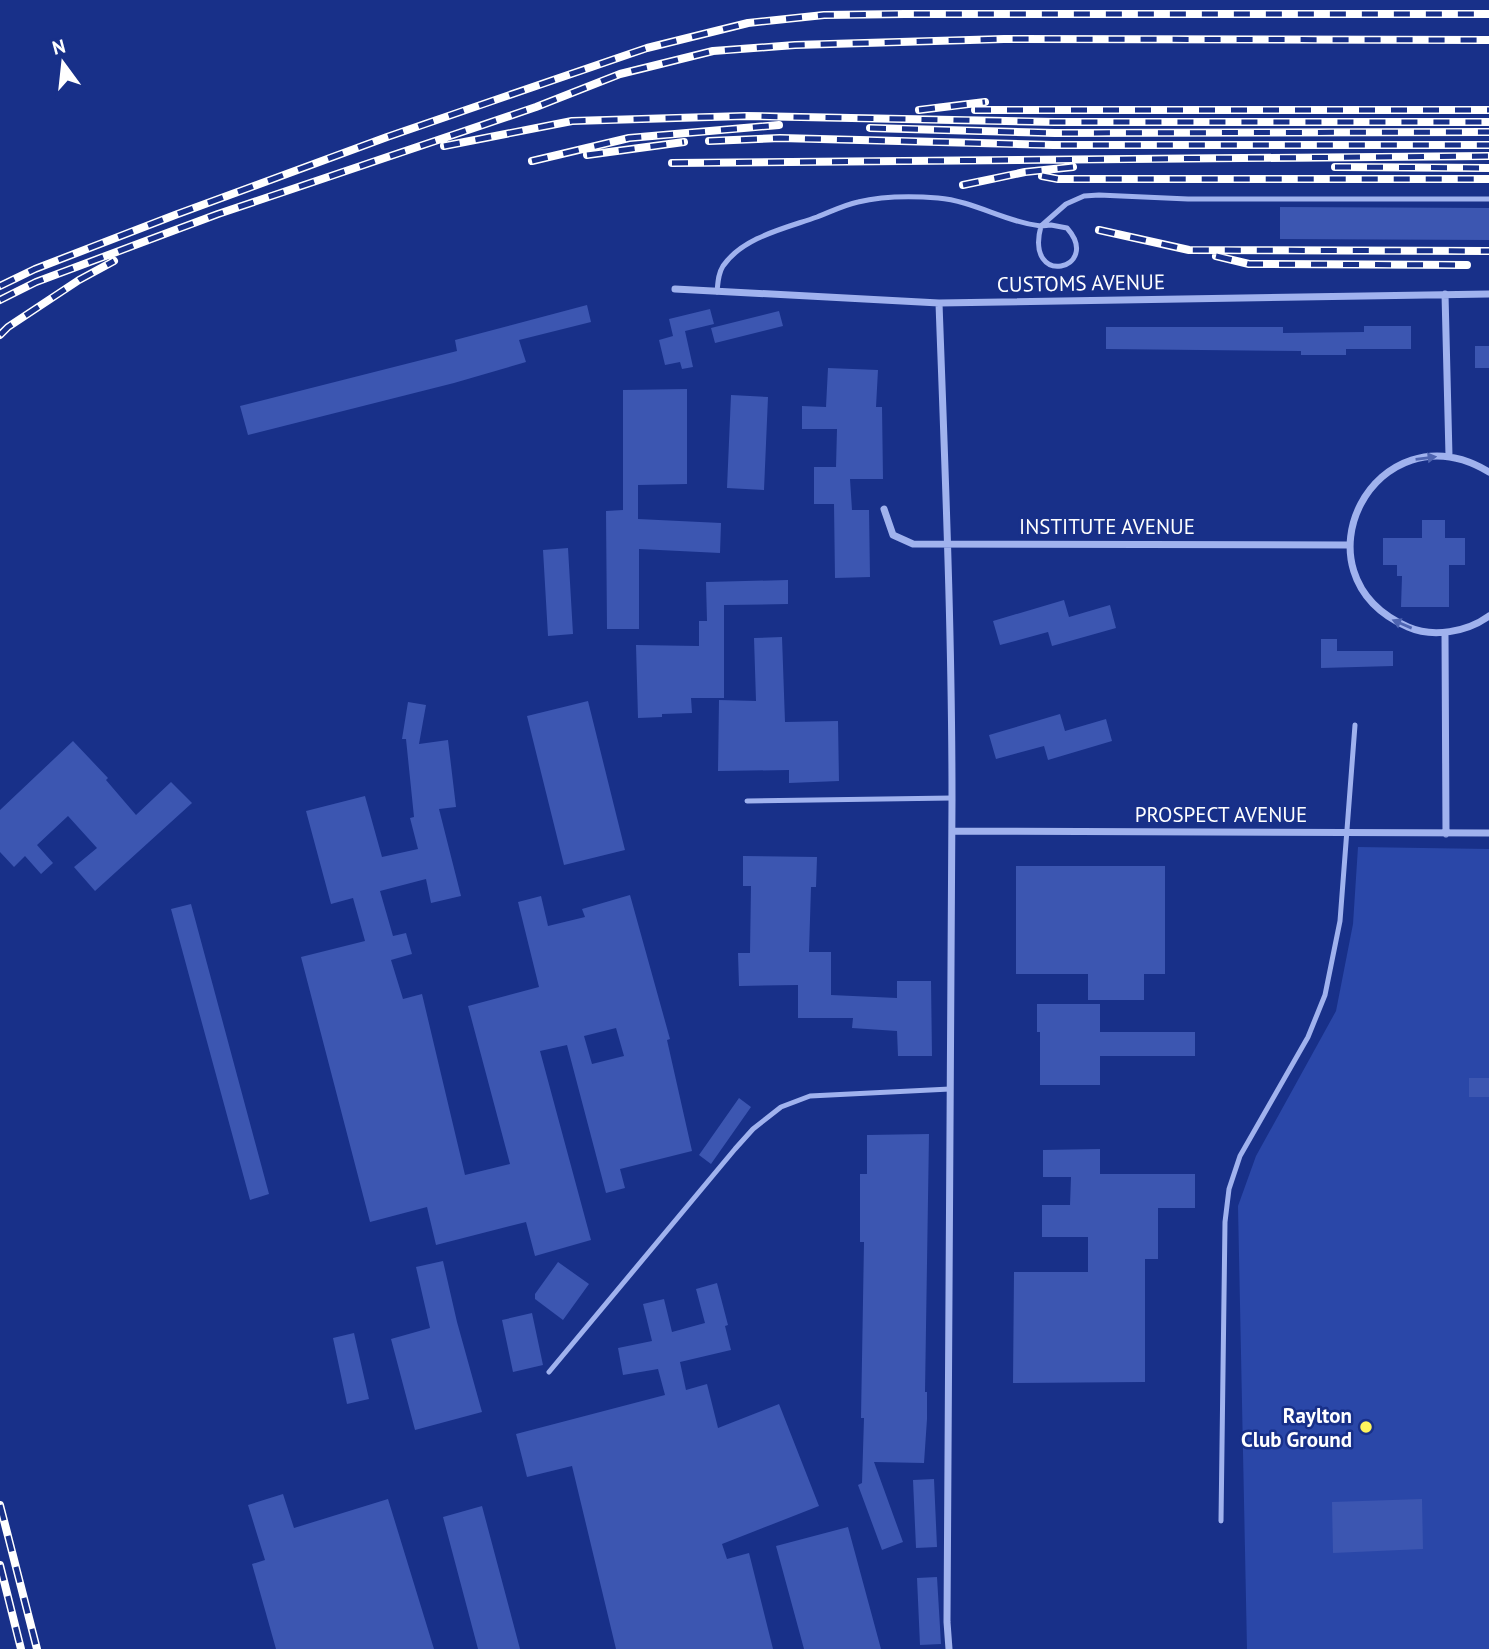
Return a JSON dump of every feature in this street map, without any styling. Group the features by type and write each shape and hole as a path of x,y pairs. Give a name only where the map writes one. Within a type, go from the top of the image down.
{"street":[{"name":"CUSTOMS AVENUE","path":"675,289 939,303 1489,294"},
{"path":"1445,293 1449,456"},
{"path":"939,303 948,542 952,798 947,1410 949,1649"},
{"path":"1489,472 1473,462 1449,456 1419,458 1391,469 1369,489 1354,516 1349,545 1354,574 1368,599 1390,619 1416,631 1445,633 1478,624 1489,616"},
{"name":"INSTITUTE AVENUE","path":"884,509 893,535 913,544 1349,545"},
{"path":"1445,633 1446,834"},
{"name":"PROSPECT AVENUE","path":"952,831 1489,834"}],"lane":[{"path":"717,292 723,266 732,256 759,238 857,202 908,197 941,198 971,204 1015,221 1041,226 1059,225 1073,235 1078,252 1072,262 1055,268 1046,264 1038,253 1041,226 1066,204 1084,196 1202,199 1489,199"},
{"path":"1221,1521 1224,1222 1229,1189 1240,1156 1308,1037 1325,995 1340,920 1355,725"},
{"path":"747,801 952,798"},
{"path":"549,1371 735,1149 781,1107 810,1096 950,1088"}],"shaded area":[{"name":"Raylton Club Ground","path":"1358,847 1489,849 1489,1649 1247,1649 1238,1206 1256,1156 1336,1011 1353,924"}],"building":[{"path":"1280,207 1489,208 1489,240 1280,239"},
{"path":"587,305 591,322 519,340 526,362 248,435 240,406 457,351 455,340"},
{"path":"710,309 714,324 685,331 693,367 682,369 680,362 665,365 659,340 673,336 669,319"},
{"path":"779,311 783,326 715,343 711,328"},
{"path":"1364,326 1411,326 1411,349 1346,349 1346,355 1301,355 1301,351 1106,349 1106,327 1283,327 1283,333 1364,332"},
{"path":"1475,346 1489,346 1489,368 1475,368"},
{"path":"828,368 878,370 876,407 882,407 883,479 850,479 852,510 869,510 870,577 835,578 834,504 814,504 814,467 836,467 837,429 802,429 802,406 826,407"},
{"path":"687,389 687,484 638,485 638,519 721,523 720,553 639,549 639,629 607,629 606,511 623,510 623,390"},
{"path":"731,395 768,397 764,490 727,488"},
{"path":"1422,520 1445,520 1445,538 1465,538 1465,565 1449,565 1449,607 1401,607 1402,576 1397,576 1397,565 1383,565 1383,538 1422,538"},
{"path":"568,548 573,634 548,636 543,550"},
{"path":"788,580 788,604 724,605 724,698 691,698 692,713 638,718 636,645 699,646 699,621 707,621 706,582"},
{"path":"1064,600 1069,617 1110,605 1116,628 1052,646 1048,632 1000,645 993,621"},
{"path":"782,637 785,722 838,721 839,781 789,783 789,770 718,771 719,700 756,701 754,638"},
{"path":"1321,639 1337,639 1337,651 1393,651 1393,666 1321,668"},
{"path":"588,701 625,850 564,865 527,716"},
{"path":"408,702 426,705 419,744 448,740 456,807 439,809 461,896 431,903 426,879 380,891 393,936 406,933 412,954 391,960 403,999 422,994 465,1175 510,1164 468,1006 539,987 518,902 541,896 548,926 585,917 582,909 630,895 670,1039 667,1040 692,1151 620,1169 625,1188 606,1193 567,1045 540,1051 591,1240 535,1256 526,1222 436,1245 427,1207 370,1222 301,957 365,941 353,898 331,904 306,811 365,796 382,857 418,849 410,818 414,817 406,739 402,739","holes":["616,1028 624,1056 592,1064 584,1036"]},
{"path":"1060,714 1065,731 1106,719 1112,741 1048,760 1044,746 996,759 989,735"},
{"path":"73,741 108,778 106,780 136,815 171,782 192,803 95,891 74,867 97,848 68,816 37,845 53,863 41,874 25,856 14,867 0,852 0,810"},
{"path":"743,856 817,857 816,887 811,887 809,952 831,952 831,995 897,998 897,981 931,981 932,1056 898,1056 897,1031 852,1028 853,1018 798,1018 798,985 739,986 738,953 750,953 751,886 743,886"},
{"path":"1016,866 1165,866 1165,974 1144,974 1144,1000 1088,1000 1088,974 1016,974"},
{"path":"191,904 269,1194 250,1200 171,909"},
{"path":"1037,1004 1100,1004 1100,1032 1195,1032 1195,1056 1100,1056 1100,1085 1040,1085"},
{"path":"1469,1078 1489,1078 1489,1097 1469,1097"},
{"path":"739,1098 751,1107 711,1164 699,1155"},
{"path":"929,1134 925,1392 927,1419 924,1463 874,1462 903,1542 882,1550 858,1485 862,1483 864,1418 861,1418 864,1242 860,1242 860,1174 867,1174 867,1135"},
{"path":"1100,1149 1100,1174 1195,1174 1195,1208 1158,1208 1158,1259 1145,1259 1145,1382 1013,1383 1014,1272 1088,1272 1088,1237 1042,1237 1042,1205 1070,1205 1071,1177 1043,1177 1043,1150"},
{"path":"443,1261 482,1412 415,1430 391,1339 430,1328 416,1267"},
{"path":"558,1262 589,1284 563,1320 535,1299 535,1294"},
{"path":"717,1283 728,1325 725,1326 731,1350 680,1362 686,1390 707,1384 718,1428 779,1404 819,1506 722,1544 727,1559 749,1553 773,1649 616,1649 572,1466 527,1477 516,1434 665,1395 658,1369 623,1375 618,1348 652,1341 643,1304 664,1299 672,1332 705,1323 696,1289"},
{"path":"532,1313 543,1365 513,1372 502,1320"},
{"path":"354,1333 369,1399 347,1404 333,1338"},
{"path":"934,1479 937,1547 916,1548 913,1480"},
{"path":"283,1494 294,1528 388,1499 434,1649 276,1649 252,1564 265,1560 248,1505"},
{"path":"1422,1499 1423,1549 1333,1553 1332,1502"},
{"path":"482,1506 520,1649 478,1649 443,1517"},
{"path":"848,1527 881,1649 804,1649 776,1546"},
{"path":"937,1577 941,1644 920,1645 917,1578"}],"railway":[{"path":"0,286 35,269 175,215 387,137 647,48 748,23 824,15 905,14 1489,14"},
{"path":"0,300 36,282 218,214 536,107 620,74 713,51 795,45 1004,39 1489,40"},
{"path":"919,110 985,102"},
{"path":"975,110 1489,110"},
{"path":"444,146 572,121 745,116 1055,122 1489,122"},
{"path":"532,161 629,138 779,125"},
{"path":"870,128 1055,133 1489,132"},
{"path":"709,141 780,138 1053,145 1489,145"},
{"path":"587,155 684,142"},
{"path":"672,163 1489,156"},
{"path":"963,185 1025,172 1073,167"},
{"path":"1335,167 1489,168"},
{"path":"1042,176 1058,179 1489,179"},
{"path":"1099,230 1189,250 1489,251"},
{"path":"1216,256 1249,264 1467,265"},
{"path":"0,335 79,280 114,261"},
{"path":"0,1505 37,1649"},
{"path":"0,1565 21,1649"}],"place":[{"name":"Raylton Club Ground","path":"1366,1427"}]}
